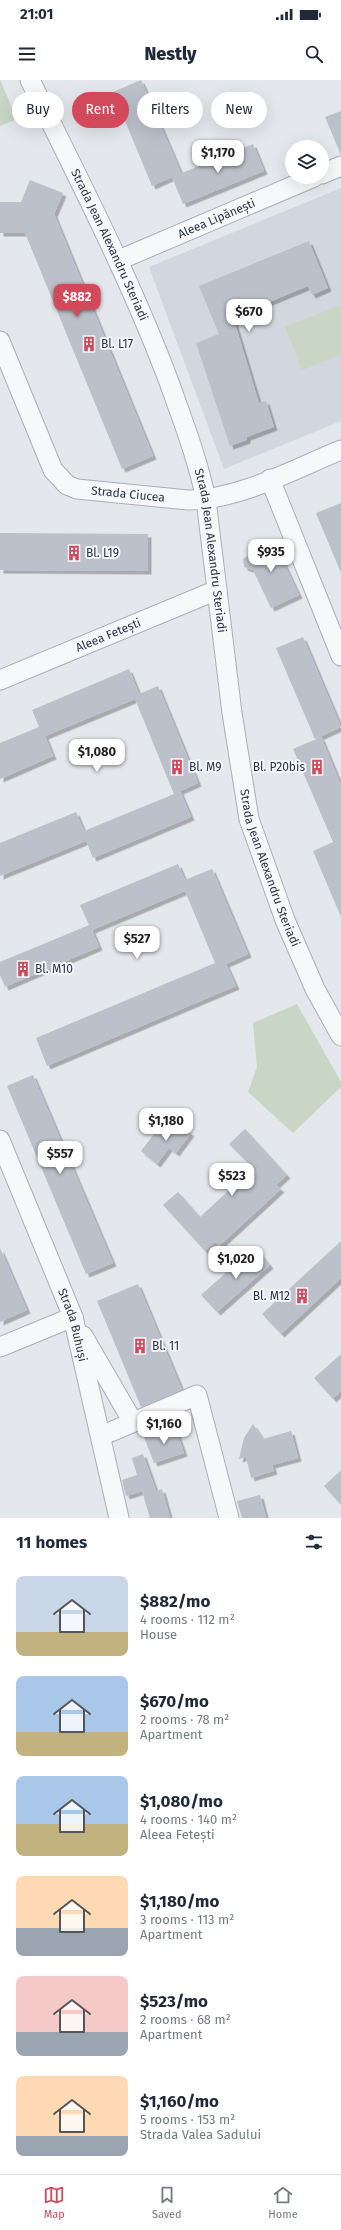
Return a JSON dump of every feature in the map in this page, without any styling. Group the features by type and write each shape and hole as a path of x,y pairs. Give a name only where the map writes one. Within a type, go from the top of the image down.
{"street":[{"name":"Strada Jean Alexandru Steriadi","path":"30,80 119,260 178,406 202,480 206,500 232,713 249,819 285,920 315,989 339,1030"},
{"path":"329,171 341,166"},
{"name":"Aleea Lipănești","path":"119,260 298,184"},
{"name":"Strada Ciucea","path":"0,341 48,460 59,479 67,485 86,491 206,500 230,495 341,450"},
{"path":"270,479 341,656"},
{"name":"Aleea Fetești","path":"0,680 217,590"},
{"name":"Strada Buhuși","path":"0,1140 72,1317 119,1518"},
{"path":"0,1347 72,1317 133,1422"},
{"path":"101,1436 197,1394 229,1518"}],"shaded area":[{"path":"341,188 341,421 224,469 149,267"}],"green space":[{"path":"0,80 12,108 12,121 0,126"},
{"path":"341,305 341,355 302,370 285,327"},
{"path":"297,1004 341,1082 341,1087 293,1133 248,1092 257,1067 253,1023"}],"building":[{"path":"141,80 146,92 137,92 137,128 162,128 181,173 152,186 128,128 129,92 113,92"},
{"path":"341,111 341,155 325,117"},
{"path":"253,144 264,171 183,204 172,177"},
{"name":"Bl. L17","path":"30,180 63,193 54,214 153,456 122,469 25,233 0,233 0,202 21,202"},
{"path":"309,241 328,288 312,295 308,286 233,317 259,403 266,401 274,427 247,437 247,440 230,446 196,343 219,334 199,286"},
{"path":"341,503 341,573 316,513"},
{"name":"Bl. L19","path":"0,533 148,534 148,571 0,570"},
{"path":"264,539 268,542 273,540 299,595 271,608 253,570 244,567 243,559 256,550 257,543"},
{"path":"303,637 341,727 315,739 276,648"},
{"name":"Bl. M9","path":"129,669 139,694 158,686 198,783 180,791 191,817 93,858 86,841 0,876 0,843 76,812 84,831 174,794 135,699 45,736 53,756 0,779 0,743 39,727 32,710"},
{"path":"321,737 341,785 341,917 313,851 333,842 293,749"},
{"name":"Bl. M10","path":"178,864 185,880 212,869 248,954 226,964 236,986 47,1066 36,1038 215,963 185,891 92,930 99,947 5,987 0,975 0,962 89,925 80,905"},
{"path":"33,1075 113,1263 86,1274 7,1086"},
{"path":"174,1121 191,1133 176,1153 169,1148 157,1164 141,1151 158,1129 165,1134"},
{"path":"245,1129 287,1175 276,1185 281,1189 219,1246 215,1242 205,1251 163,1205 178,1192 200,1217 253,1168 229,1144"},
{"name":"Bl. M12","path":"341,1241 341,1278 281,1334 262,1314"},
{"path":"255,1247 270,1265 217,1312 201,1295"},
{"path":"0,1248 27,1310 0,1322"},
{"name":"Bl. 11","path":"138,1284 182,1390 141,1407 97,1301"},
{"path":"341,1354 341,1391 333,1399 314,1378"},
{"path":"253,1424 263,1439 291,1431 298,1458 272,1465 274,1471 251,1478 246,1457 239,1459 244,1438"},
{"path":"175,1427 184,1453 154,1463 144,1437"},
{"path":"143,1454 156,1491 162,1489 170,1518 150,1518 142,1491 126,1496 122,1480 137,1475 132,1458"},
{"path":"341,1470 341,1505 324,1486"},
{"path":"260,1495 266,1518 242,1518 237,1501"}],"place":[{"name":"Bl. L17","path":"89,344"},
{"name":"Bl. L19","path":"74,553"},
{"name":"Bl. M9","path":"177,767"},
{"name":"Bl. P20bis","path":"317,767"},
{"name":"Bl. M10","path":"23,969"},
{"name":"Bl. M12","path":"302,1296"},
{"name":"Bl. 11","path":"140,1346"}]}
